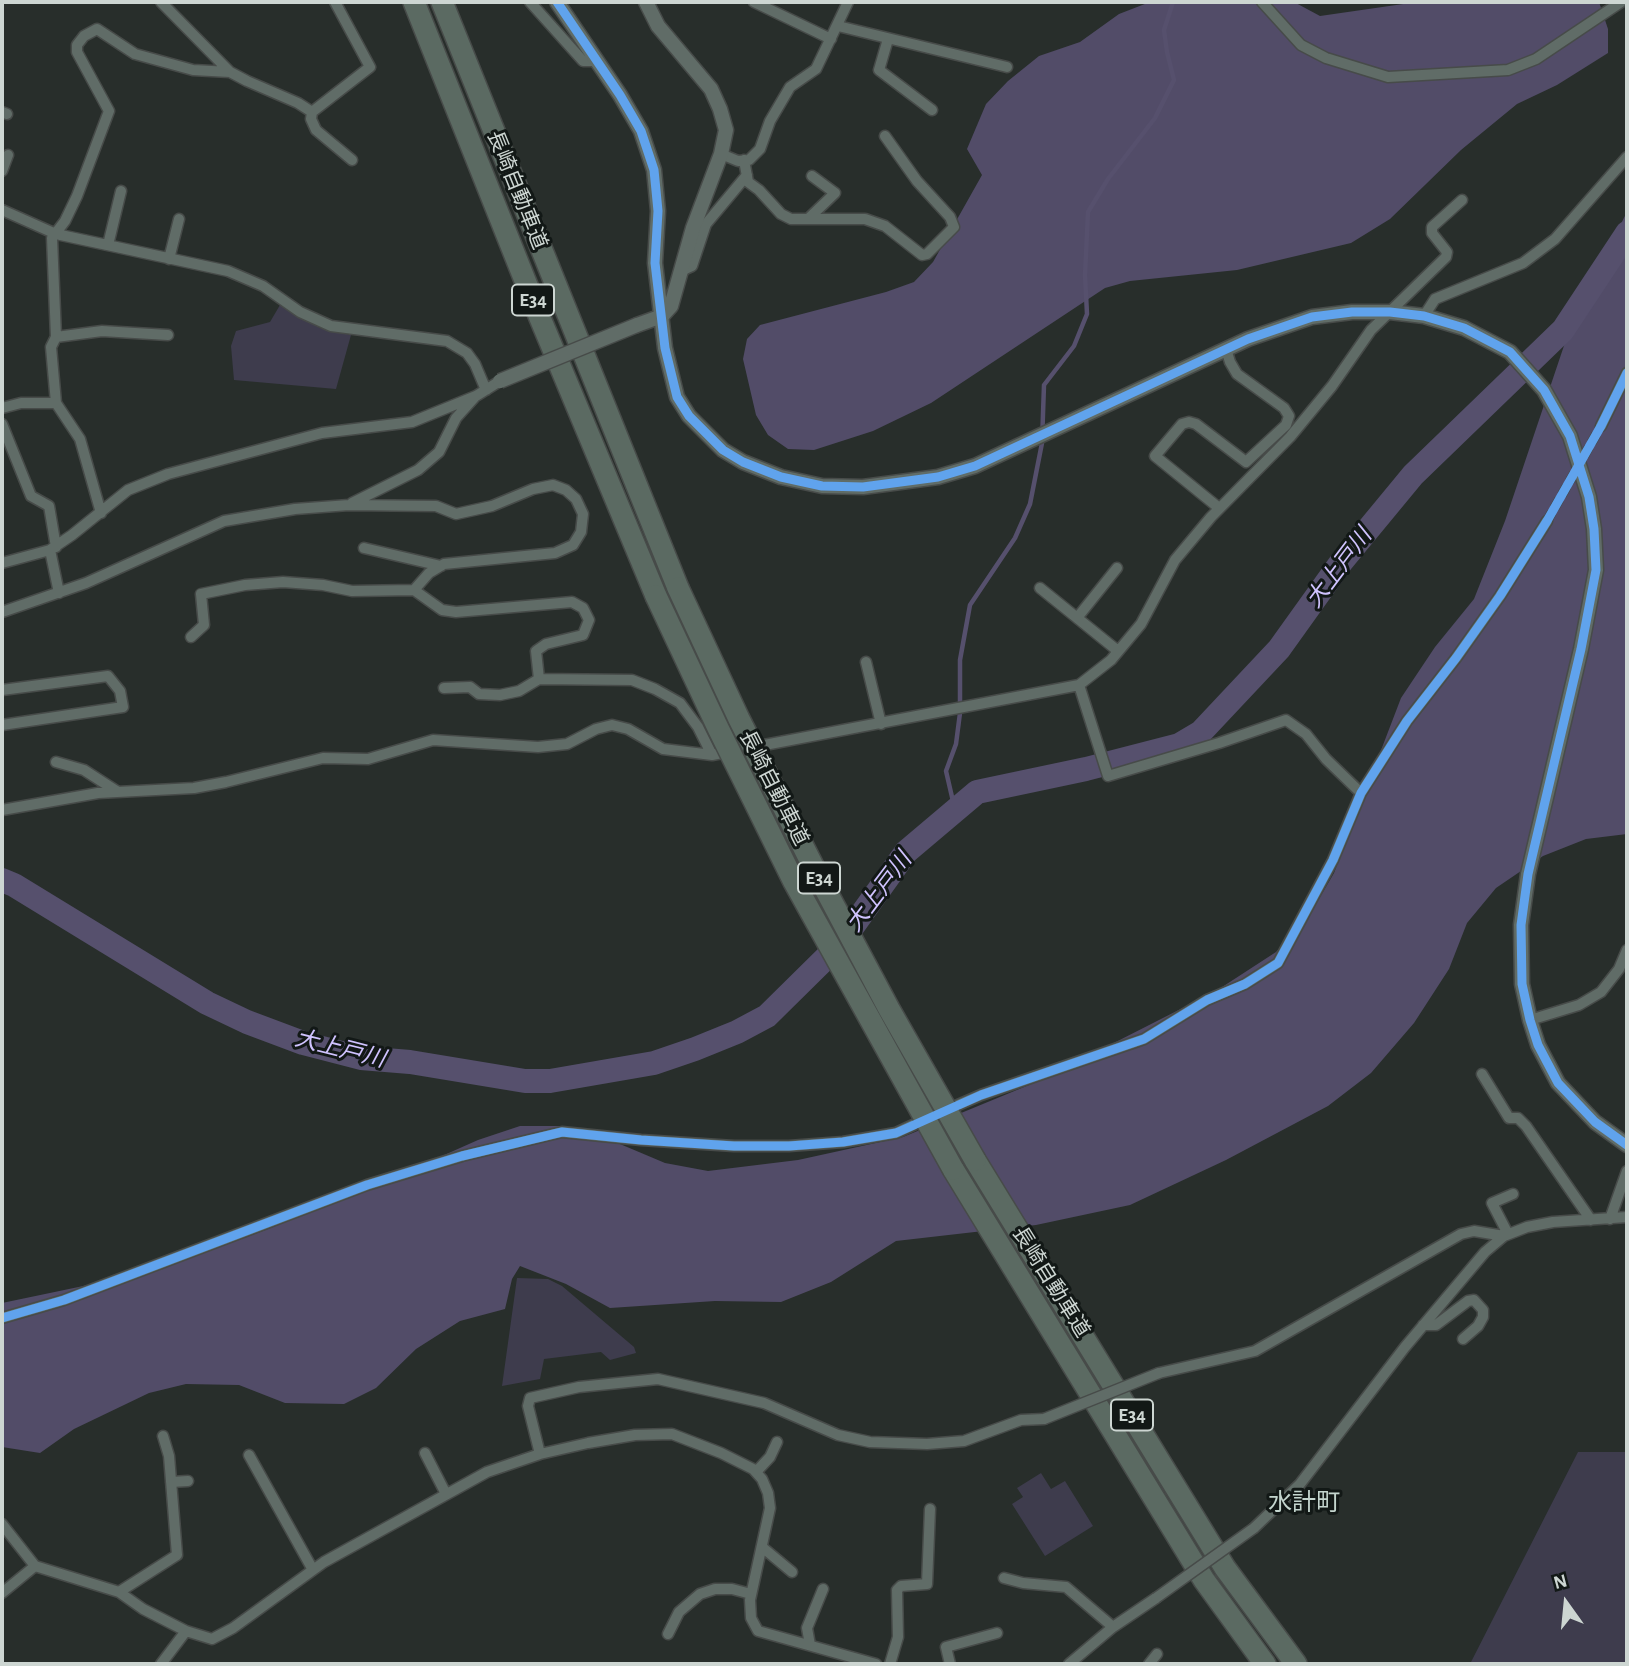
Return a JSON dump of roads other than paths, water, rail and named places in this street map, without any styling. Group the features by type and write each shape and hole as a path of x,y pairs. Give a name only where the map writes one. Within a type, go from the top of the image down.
{"highway":[{"name":"長崎自動車道","path":"414,2 540,318 656,596 794,882 953,1168 1204,1580 1265,1664"},
{"name":"長崎自動車道","path":"442,2 678,588 739,719 815,870 889,1009 975,1160 1225,1568 1296,1664"}],"street":[{"path":"161,2 230,72 312,112"},
{"path":"335,2 370,67 312,112 311,119 316,130 352,160"},
{"path":"530,2 583,61 596,61"},
{"path":"557,2 620,94 641,131 654,170 658,211 656,263 665,348 677,397 688,416 723,450 743,462 781,477 822,486 863,487 939,477 975,466 1248,339 1312,317 1352,312 1390,312 1424,316 1464,328 1510,352 1544,390 1570,436 1589,497 1596,570 1581,649 1523,903 1522,984 1538,1045 1558,1083 1595,1122 1627,1145"},
{"path":"2,563 53,548 128,490 168,474 322,433 412,422 481,393 500,381 662,316 671,306 693,228 722,154 726,130 711,89 658,26 646,2"},
{"path":"754,2 831,39"},
{"path":"722,154 738,161 749,160 760,149 770,121 790,87 816,69 848,2"},
{"path":"1262,2 1301,45 1326,58 1388,77 1508,70 1536,59 1621,2"},
{"path":"838,26 1007,67"},
{"path":"101,513 80,439 56,403 51,347 56,337 52,238 65,221 77,196 108,111 77,52 77,45 84,36 97,29 135,54 193,70 230,72"},
{"path":"888,39 879,70 932,110"},
{"path":"744,160 748,181 781,214 791,219 865,219 885,226 922,255 927,254 954,228 950,217 917,180 885,136"},
{"path":"2,171 8,155"},
{"path":"1424,316 1435,299 1523,263 1555,239 1627,157"},
{"path":"681,271 692,266 706,224 747,175"},
{"path":"808,219 835,193 812,176"},
{"path":"108,246 121,191"},
{"path":"2,810 98,793 205,786 323,758 368,759 433,740 538,747 567,744 596,729 612,725 628,729 663,749 712,755 1079,685 1111,660 1141,624 1175,560 1219,508 1290,437 1332,386 1371,330 1446,257 1447,253 1432,233 1432,227 1462,200"},
{"path":"2,210 56,234 228,271 263,286 300,312 331,326 447,341 467,352 475,364 481,393"},
{"path":"169,259 179,219"},
{"path":"56,337 102,331 168,335"},
{"path":"1219,508 1155,456 1182,424 1189,422 1196,424 1246,462 1286,425 1289,416 1284,408 1237,374 1226,349"},
{"path":"1601,426 1627,373"},
{"path":"349,505 418,470 439,452 456,418 481,393"},
{"path":"2,408 21,403 56,403"},
{"path":"2,424 31,496 49,506 60,593"},
{"path":"2,612 60,593 224,521 295,509 349,505 436,506 456,514 492,506 533,489 553,485 566,490 576,499 583,514 581,532 573,545 555,553 441,566 364,548"},
{"path":"2,1318 64,1300 367,1185 462,1156 562,1132 734,1146 843,1143 895,1133 981,1096 1144,1039 1207,1000 1245,984 1278,963 1334,860 1362,793 1407,721 1457,658 1500,596 1547,521"},
{"path":"414,590 429,573 441,566"},
{"path":"1077,618 1117,568"},
{"path":"191,637 204,625 201,594 245,585 283,582 323,585 352,592 414,590 442,610 456,612 572,602 583,608 589,620 583,635 546,644 536,651 539,679"},
{"path":"1040,588 1118,651"},
{"path":"866,663 881,724"},
{"path":"2,690 108,676 120,691 123,706 2,725"},
{"path":"444,688 470,687 479,694 500,695 519,691 539,679 632,680 655,689 680,704 698,727 712,755"},
{"path":"1079,685 1108,776 1286,720 1306,734 1326,759 1362,793"},
{"path":"56,762 84,770 118,792"},
{"path":"1530,1020 1579,1005 1601,992 1619,969 1627,950"},
{"path":"1482,1074 1510,1118 1518,1118 1526,1126 1591,1220"},
{"path":"1610,1219 1627,1171"},
{"path":"1506,1235 1492,1203 1513,1194"},
{"path":"1069,1664 1113,1627 1254,1528 1300,1484 1423,1325 1485,1252 1506,1235 1527,1227 1627,1217"},
{"path":"540,1454 528,1406 530,1398 579,1387 658,1379 764,1403 838,1434 870,1442 927,1444 964,1441 1021,1420 1044,1419 1159,1373 1255,1351 1461,1234 1475,1231 1506,1235"},
{"path":"1423,1325 1436,1325 1468,1301 1474,1300 1483,1310 1483,1317 1478,1326 1463,1339"},
{"path":"2,1524 35,1566 119,1592 143,1609 186,1631 212,1639 233,1628 313,1570 486,1472 540,1454 635,1435 672,1434 721,1453 756,1472 762,1479 770,1508 751,1594 751,1619 758,1630 876,1664"},
{"path":"119,1592 177,1555 169,1456 163,1437"},
{"path":"756,1472 770,1457 777,1442"},
{"path":"425,1453 446,1494"},
{"path":"249,1455 313,1570"},
{"path":"171,1482 188,1480"},
{"path":"890,1664 898,1637 897,1590 901,1586 927,1584 930,1508"},
{"path":"762,1547 792,1572"},
{"path":"2,1593 35,1566"},
{"path":"1004,1578 1023,1583 1066,1587 1113,1627"},
{"path":"668,1634 679,1612 700,1594 715,1589 751,1594"},
{"path":"810,1645 807,1628 823,1589"},
{"path":"885,1592 897,1594"},
{"path":"161,1664 186,1631"},
{"path":"950,1664 946,1647 997,1633"},
{"path":"1150,1664 1157,1654"}],"waterway":[{"path":"955,810 946,771 956,744 960,713 960,660 970,605 1015,538 1030,504 1042,443 1044,385 1074,346 1087,314 1085,275 1088,212 1108,179 1155,118 1174,80 1164,30 1173,2"},
{"name":"大上戸川","path":"2,880 207,1003 247,1022 303,1043 361,1058 410,1062 525,1081 550,1081 654,1063 695,1049 767,1016 841,943 906,852 977,792 1086,769 1179,745 1201,732 1279,649 1342,561 1413,475 1563,330 1627,233"}],"tunnel":[{"path":"1547,521 1601,426"}],"district":[{"name":"水計町","path":"1304,1503"}]}
